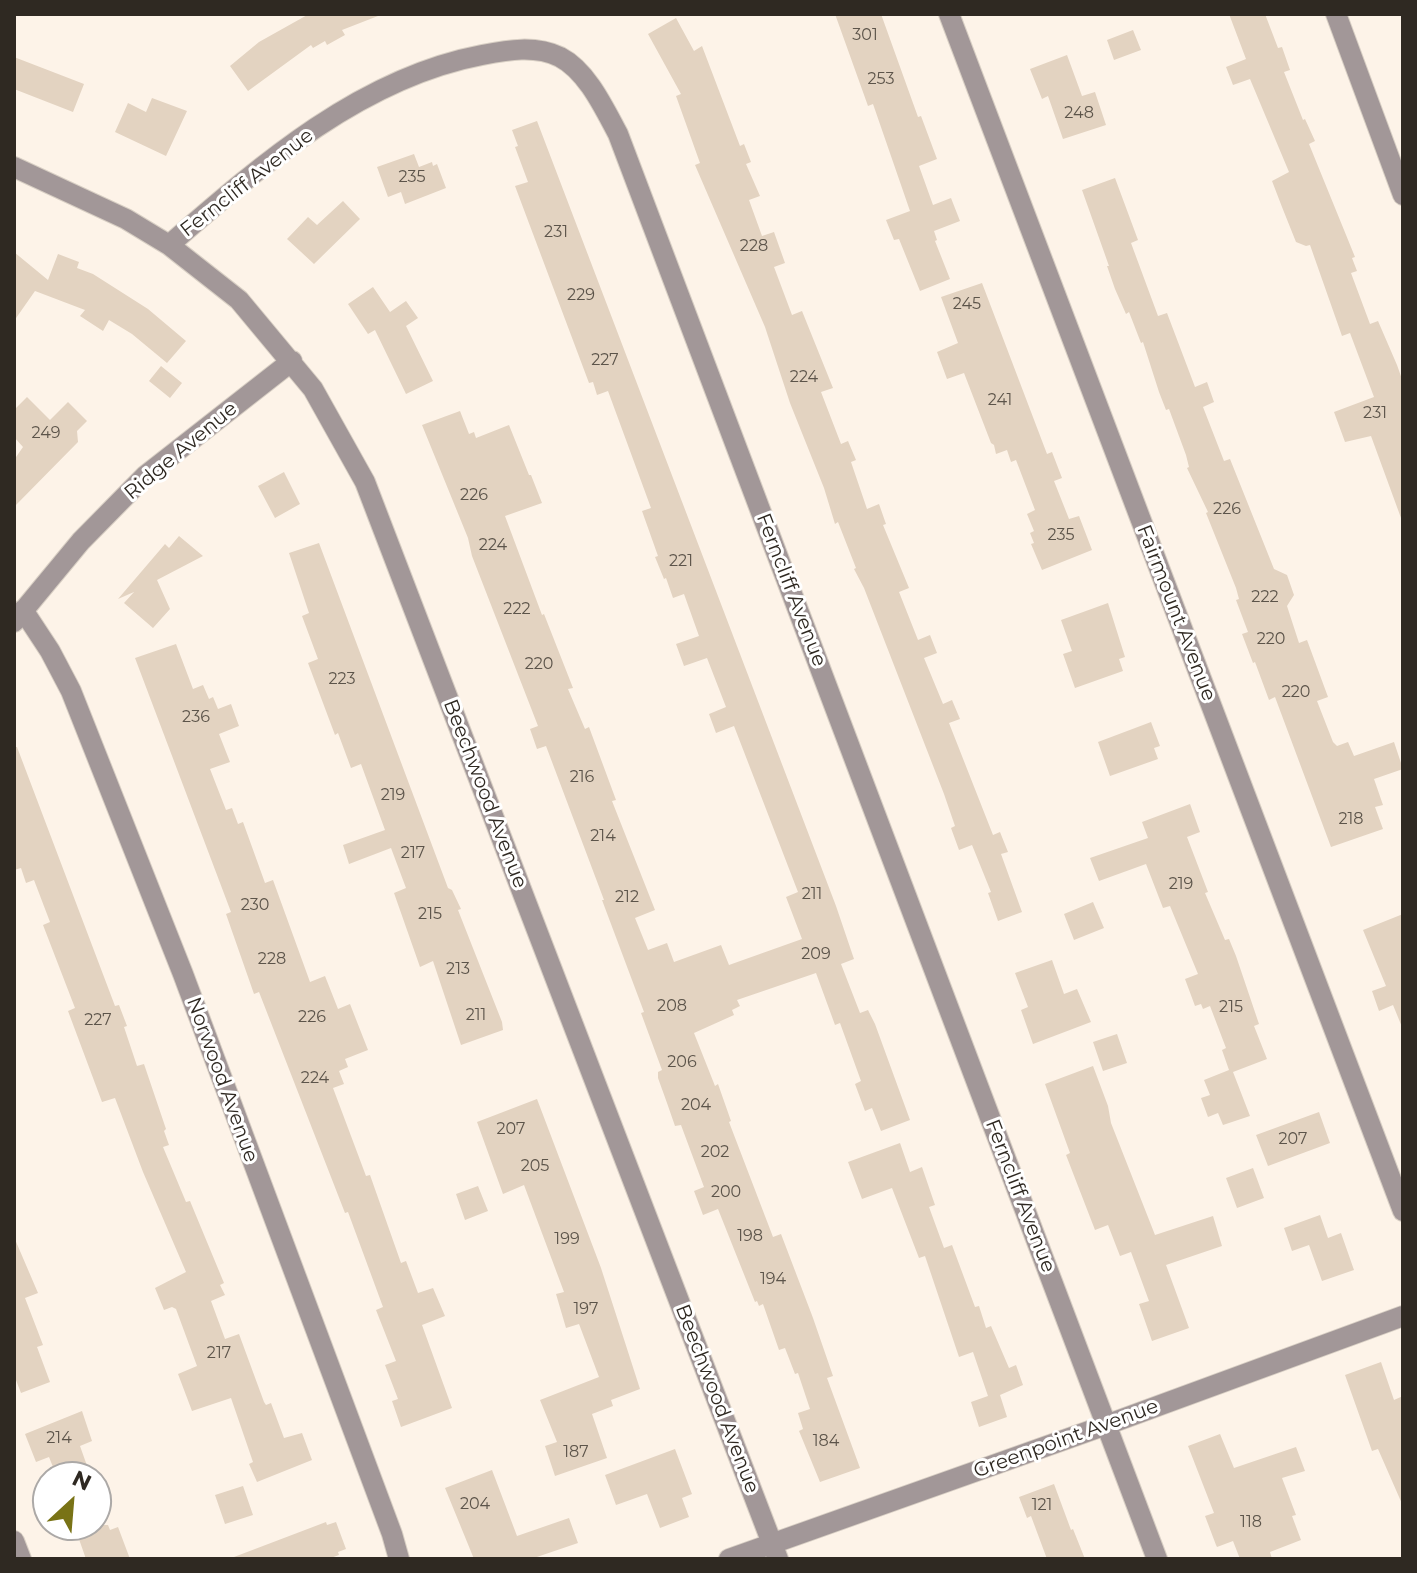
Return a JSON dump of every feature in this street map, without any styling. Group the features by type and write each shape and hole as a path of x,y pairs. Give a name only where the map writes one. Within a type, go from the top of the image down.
{"street":[{"name":"Fairmount Avenue","path":"949,14 1403,1211"},
{"path":"1336,14 1403,195"},
{"name":"Ferncliff Avenue","path":"169,245 241,183 310,132 398,81 462,59 520,48 560,58 592,86 618,134 1157,1559"},
{"name":"Beechwood Avenue","path":"14,167 126,219 169,245 239,300 313,389 365,482 775,1551"},
{"name":"Ridge Avenue","path":"19,616 81,541 145,476 292,361"},
{"name":"Norwood Avenue","path":"19,616 50,651 71,691 177,960 399,1559"},
{"name":"Greenpoint Avenue","path":"729,1559 775,1551 1403,1316"},
{"path":"14,1541 21,1559"}],"building":[{"path":"309,14 378,16 342,30 345,35 327,45 325,41 313,48 311,45 248,91 230,66 259,42"},
{"path":"835,14 881,14 918,117 921,116 937,159 919,166 933,205 951,198 960,221 934,231 950,279 920,291 899,239 894,240 886,220 910,211 873,104 868,106"},
{"path":"1229,14 1265,14 1278,48 1282,47 1290,70 1284,72 1315,141 1309,144 1355,257 1352,258 1357,271 1351,273 1370,324 1378,321 1403,382 1403,518 1371,436 1345,442 1334,412 1374,397 1350,333 1342,336 1310,245 1296,242 1282,207 1272,181 1289,172 1250,79 1233,85 1226,67 1246,59"},
{"path":"676,18 694,51 702,46 740,146 744,144 751,162 746,164 760,196 749,200 762,236 774,232 785,263 774,267 792,315 802,311 833,388 821,392 841,444 848,441 856,460 851,462 867,509 879,504 886,524 883,525 909,588 899,592 918,640 930,635 937,653 924,658 943,704 952,700 960,719 949,723 993,835 1000,832 1008,852 1001,854 1022,912 998,921 988,893 991,892 972,845 959,850 944,794 838,522 835,524 765,327 695,165 700,163 676,96 681,94 648,34"},
{"path":"1133,30 1141,50 1114,60 1107,40"},
{"path":"1067,55 1082,96 1095,92 1106,125 1063,139 1048,96 1042,99 1030,69"},
{"path":"14,57 84,84 73,112 14,89"},
{"path":"152,98 187,111 166,156 115,132 128,103 146,112"},
{"path":"537,121 836,906 854,959 841,964 860,1013 868,1010 875,1024 910,1120 881,1131 872,1108 865,1111 855,1084 861,1081 840,1023 835,1025 816,973 737,1000 740,1006 732,1010 734,1015 694,1033 715,1086 718,1084 729,1122 773,1237 781,1234 833,1376 827,1378 860,1468 820,1482 799,1431 803,1429 798,1413 810,1409 798,1373 795,1374 785,1348 779,1350 763,1304 759,1306 755,1302 718,1209 703,1215 694,1191 704,1187 681,1125 675,1126 658,1078 658,1072 662,1070 641,1013 644,1012 546,746 537,749 530,729 538,726 422,425 460,411 469,434 474,432 476,438 509,425 531,475 542,503 505,516 573,688 568,689 585,729 589,727 616,800 612,801 655,910 635,918 648,950 667,943 674,962 721,945 729,965 802,939 786,897 798,892 734,726 716,733 709,714 726,707 707,658 684,666 676,644 699,636 684,594 673,598 655,557 658,556 642,511 651,508 608,391 597,395 593,382 589,383 515,186 528,182 512,130"},
{"path":"414,154 419,167 432,162 433,166 437,164 446,188 405,204 401,192 388,197 377,167"},
{"path":"1115,178 1138,240 1131,243 1158,316 1167,313 1195,387 1207,382 1214,402 1203,407 1224,461 1230,459 1274,569 1287,575 1294,595 1287,606 1299,643 1307,640 1328,697 1317,701 1333,742 1337,746 1348,742 1354,756 1394,742 1403,769 1374,779 1383,805 1375,807 1383,829 1331,847 1275,697 1269,700 1253,663 1242,634 1248,632 1236,600 1239,599 1236,588 1208,512 1187,468 1186,455 1169,409 1166,410 1159,392 1143,342 1115,289 1082,190"},
{"path":"343,201 360,219 314,264 287,239 308,217 317,225"},
{"path":"14,252 48,280 58,254 79,262 77,268 93,274 148,309 186,341 167,363 132,334 109,320 103,331 80,316 85,310 35,291 14,321"},
{"path":"982,283 1047,454 1052,452 1062,478 1054,481 1069,519 1079,516 1092,550 1042,570 1031,544 1034,543 1030,533 1034,531 1027,514 1035,510 1016,460 1011,462 1007,450 996,454 964,373 947,379 937,352 958,343 941,297"},
{"path":"373,287 390,312 406,301 418,318 406,326 433,381 406,394 375,330 368,334 348,304"},
{"path":"161,366 182,383 170,398 149,381"},
{"path":"27,397 50,420 68,402 87,421 77,431 78,442 14,507 14,460 23,447 14,437 14,410"},
{"path":"284,472 300,504 275,518 258,486"},
{"path":"179,536 203,556 157,580 170,609 153,628 124,603 134,592 118,599 165,544 169,548"},
{"path":"319,543 448,888 461,909 458,910 502,1022 503,1030 461,1045 433,961 420,967 394,893 406,888 391,848 349,864 343,845 385,830 361,764 351,768 308,663 318,659 302,616 309,613 289,553"},
{"path":"1108,603 1125,657 1119,659 1123,671 1075,688 1063,654 1072,651 1061,620"},
{"path":"176,644 193,689 203,685 218,709 231,704 239,726 219,734 230,762 210,769 226,810 232,808 238,824 243,822 265,883 273,880 310,982 325,976 338,1009 350,1004 368,1050 345,1059 348,1067 339,1071 344,1084 333,1088 366,1176 370,1175 401,1263 406,1261 418,1293 433,1288 445,1316 422,1325 452,1408 401,1427 392,1401 398,1399 385,1365 396,1361 376,1310 383,1307 259,992 254,994 226,914 231,912 135,658"},
{"path":"1151,722 1160,746 1154,748 1158,759 1110,776 1098,742"},
{"path":"14,747 17,747 115,1006 119,1005 137,1066 144,1064 166,1129 169,1145 163,1147 186,1202 190,1201 224,1283 220,1285 225,1295 211,1301 225,1339 239,1334 264,1402 266,1405 271,1403 284,1438 302,1433 312,1460 257,1482 231,1398 192,1411 178,1374 197,1366 176,1309 164,1310 155,1288 186,1272 115,1098 102,1102 68,1011 75,1008 43,925 50,922 34,880 26,883 21,868 14,870"},
{"path":"1190,804 1200,832 1187,837 1208,892 1205,893 1225,940 1229,939 1236,956 1259,1024 1254,1026 1267,1059 1233,1072 1250,1116 1223,1125 1218,1113 1208,1117 1201,1098 1210,1095 1204,1080 1229,1070 1222,1050 1226,1048 1210,1006 1203,1009 1201,1004 1195,1006 1185,979 1198,974 1170,906 1163,908 1146,864 1099,881 1090,858 1148,838 1142,822"},
{"path":"1093,902 1104,928 1074,940 1064,914"},
{"path":"1403,914 1402,1027 1393,1005 1379,1011 1372,991 1386,986 1363,930"},
{"path":"1052,960 1064,994 1077,989 1091,1022 1033,1044 1021,1010 1028,1007 1015,973"},
{"path":"1117,1034 1127,1063 1103,1071 1093,1042"},
{"path":"1093,1066 1111,1123 1155,1235 1213,1216 1222,1246 1166,1265 1189,1328 1152,1341 1139,1304 1149,1301 1131,1252 1120,1256 1108,1225 1095,1230 1066,1155 1070,1153 1045,1084"},
{"path":"537,1099 601,1268 640,1389 611,1400 613,1406 592,1414 607,1458 555,1476 545,1446 557,1442 540,1400 599,1377 579,1324 566,1328 556,1294 564,1292 524,1185 503,1194 477,1122"},
{"path":"1319,1112 1330,1143 1268,1166 1256,1135"},
{"path":"900,1143 910,1172 922,1167 935,1205 929,1207 944,1248 952,1245 975,1307 979,1306 986,1328 991,1326 1009,1368 1016,1365 1023,1385 1000,1395 1007,1417 979,1427 971,1402 988,1396 973,1352 959,1357 925,1256 919,1258 892,1188 862,1199 848,1162"},
{"path":"1253,1168 1264,1198 1237,1208 1226,1178"},
{"path":"478,1186 488,1211 465,1220 456,1194"},
{"path":"1320,1215 1328,1238 1341,1233 1354,1270 1322,1281 1309,1245 1292,1251 1284,1228"},
{"path":"14,1237 38,1293 25,1298 43,1345 37,1347 50,1382 21,1393 14,1375"},
{"path":"1381,1362 1394,1400 1403,1396 1403,1506 1378,1449 1372,1451 1345,1375"},
{"path":"82,1411 92,1441 80,1446 85,1461 51,1461 49,1457 36,1461 25,1434"},
{"path":"1220,1434 1234,1468 1296,1447 1305,1471 1282,1478 1296,1515 1292,1516 1301,1540 1270,1552 1272,1559 1240,1559 1233,1541 1216,1545 1205,1516 1214,1513 1188,1446"},
{"path":"675,1449 692,1494 682,1498 689,1517 660,1528 647,1494 616,1505 605,1475"},
{"path":"492,1470 517,1536 569,1518 578,1543 531,1559 474,1559 445,1488"},
{"path":"1054,1484 1085,1559 1047,1559 1031,1516 1027,1518 1019,1497"},
{"path":"243,1486 253,1515 225,1524 215,1495"},
{"path":"326,1522 327,1525 336,1522 346,1549 338,1552 339,1555 328,1559 234,1559 234,1557"},
{"path":"118,1527 130,1559 86,1559 80,1541 112,1541 112,1529"}]}
